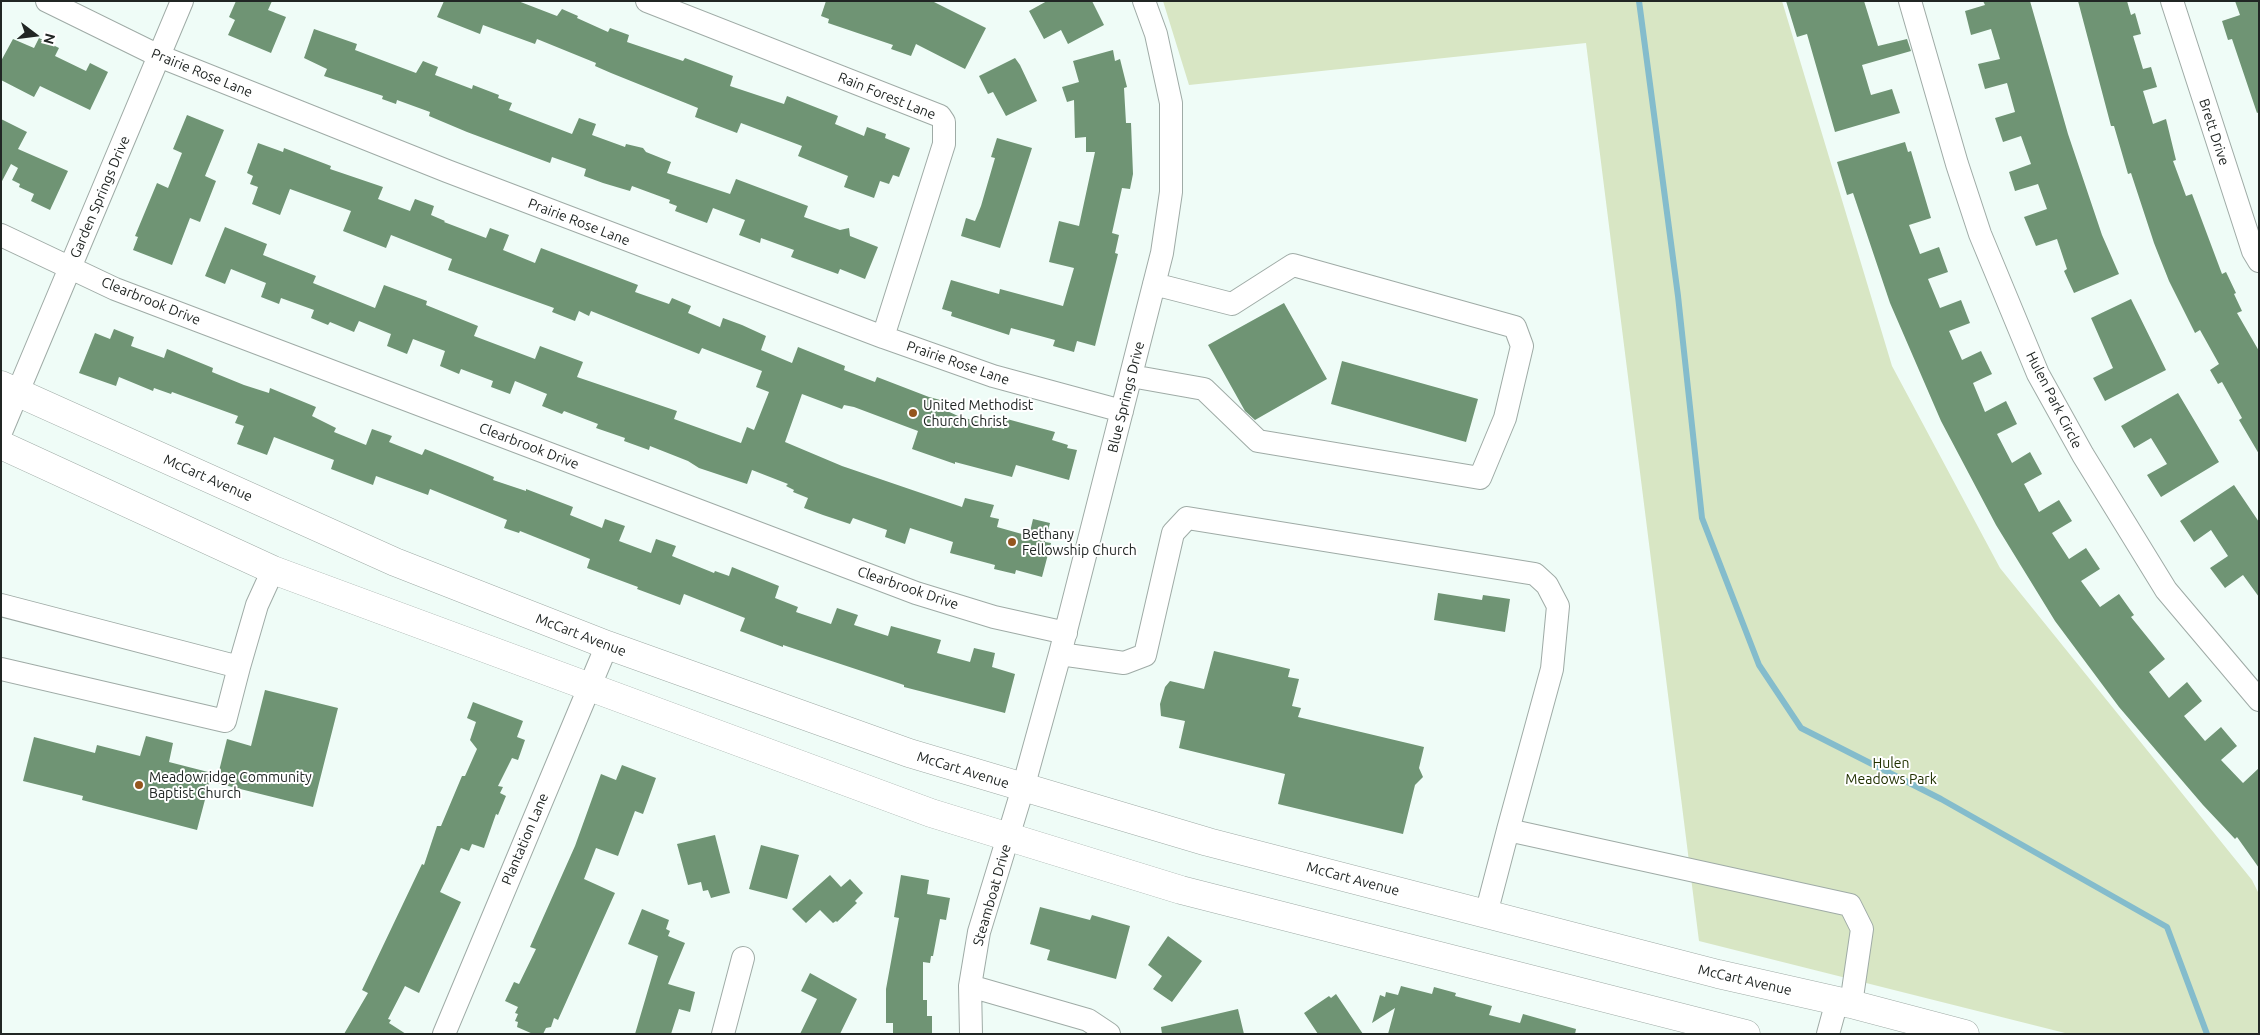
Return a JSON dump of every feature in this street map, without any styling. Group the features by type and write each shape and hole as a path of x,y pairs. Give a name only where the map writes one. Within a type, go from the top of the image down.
{"main road":[{"name":"McCart Avenue","path":"9,389 396,562 606,645 909,753 1208,842 1718,974 1844,1003 1965,1034"},
{"path":"1,445 273,570 931,812 1180,890 1746,1034"}],"street":[{"name":"Prairie Rose Lane","path":"47,1 159,56 447,171 883,337 994,376 1122,411"},
{"name":"Garden Springs Drive","path":"1,432 9,389 70,268 182,1"},
{"name":"Rain Forest Lane","path":"647,1 693,10 940,116 944,122 944,144 883,337"},
{"name":"Blue Springs Drive","path":"1023,788 1063,644 1162,254 1171,192 1171,103 1156,34 1144,1"},
{"name":"Hulen Park Circle","path":"1910,1 1956,164 1980,234 2038,374 2083,455 2166,590 2259,700"},
{"name":"Brett Drive","path":"2172,1 2253,251 2259,261"},
{"name":"Clearbrook Drive","path":"1,235 124,292 916,593 994,617 1063,644 1124,663 1145,655 1173,533 1187,518 1535,574 1547,585 1558,606 1552,669 1508,830"},
{"path":"1131,376 1204,390 1258,441 1480,478 1505,418 1522,346 1515,328 1293,265 1232,304 1154,284"},
{"path":"1,669 225,721 256,605 273,570"},
{"path":"3,612 239,668"},
{"name":"Plantation Lane","path":"444,1034 606,645"},
{"name":"Steamboat Drive","path":"970,1034 970,986 980,932 1023,788"},
{"path":"1486,914 1508,830 1850,905 1862,929 1844,1003 1828,1034"},
{"path":"723,1034 743,958"},
{"path":"970,986 1088,1020 1109,1034"}],"green space":[{"name":"Hulen Meadows Park","path":"1163,1 1782,1 1892,366 2000,568 2252,880 2259,894 2259,1034 2069,1034 1699,941 1586,43 1189,85"}],"building":[{"path":"236,1 272,1 268,10 286,17 271,53 228,35 235,20 229,17"},
{"path":"444,1 518,1 557,16 562,9 608,32 610,28 629,35 627,42 683,61 685,58 733,76 730,86 784,104 787,96 838,116 835,124 864,136 867,127 886,134 885,138 910,148 899,177 893,175 889,184 880,181 874,198 844,187 848,176 798,156 802,146 741,123 737,133 695,117 698,108 611,73 595,66 596,63 537,39 535,44 483,25 480,34 437,17"},
{"path":"826,1 932,1 986,28 965,69 916,44 911,56 891,49 893,45 828,23 829,19 821,16"},
{"path":"1047,1 1092,1 1104,25 1068,44 1061,30 1044,39 1029,11"},
{"path":"1786,1 1864,1 1878,46 1907,39 1911,51 1862,65 1871,95 1892,89 1900,113 1835,132 1807,34 1797,37"},
{"path":"1983,1 2030,1 2068,134 2102,235 2119,274 2074,293 2064,271 2067,269 2057,239 2036,246 2024,217 2047,209 2038,184 2015,191 2009,172 2031,164 2021,136 2003,142 1995,118 2015,112 2007,83 1985,89 1978,64 2000,59 1991,29 1971,35 1965,11 1985,5"},
{"path":"2078,1 2127,1 2131,15 2135,13 2141,34 2133,36 2143,69 2151,67 2157,87 2143,91 2153,124 2166,119 2176,160 2173,161 2186,196 2192,194 2222,274 2226,272 2236,293 2234,294 2242,311 2237,313 2259,351 2259,454 2239,420 2242,418 2222,382 2218,384 2210,370 2219,364 2200,330 2195,333 2169,281 2154,243 2131,173 2128,174 2114,126 2111,126"},
{"path":"2235,1 2259,1 2259,112 2257,113 2232,39 2228,40 2222,21 2240,15"},
{"path":"314,29 357,44 355,50 416,73 423,61 438,67 435,75 472,89 473,85 499,95 498,98 512,103 509,110 572,134 579,118 596,124 592,135 625,147 626,144 643,148 646,152 671,162 667,173 730,194 736,179 808,206 804,217 840,230 849,228 850,236 878,247 865,279 840,269 838,274 791,257 794,250 761,238 760,243 739,235 745,220 713,208 707,223 675,211 677,206 669,203 670,200 632,186 630,191 603,183 584,176 586,169 552,157 550,163 429,116 430,112 397,100 396,104 382,99 383,96 324,76 327,69 304,58"},
{"path":"39,38 59,48 55,56 86,71 90,63 108,72 90,110 40,86 34,97 1,80 1,61 13,39 34,48"},
{"path":"1113,50 1115,61 1120,59 1127,87 1124,88 1126,123 1131,123 1133,174 1130,189 1122,188 1112,233 1119,235 1115,253 1118,254 1095,346 1077,341 1074,352 1053,346 1055,340 1011,328 1009,335 951,316 952,312 942,309 951,280 999,294 1000,289 1063,306 1074,268 1049,262 1059,221 1079,226 1095,152 1086,152 1086,137 1075,138 1074,100 1067,102 1062,87 1079,82 1073,61"},
{"path":"1015,58 1037,101 1006,116 993,92 988,94 979,76"},
{"path":"187,115 224,130 205,176 216,181 200,222 190,218 172,265 133,250 138,237 135,236 157,183 168,188 182,153 173,149"},
{"path":"1,119 27,132 18,149 68,171 50,210 31,201 34,194 19,187 20,184 12,180 18,168 11,164 1,183"},
{"path":"997,138 1032,148 1000,248 961,236 966,218 975,221 981,206 995,158 991,157"},
{"path":"1905,142 1908,152 1911,151 1931,218 1909,225 1920,254 1939,247 1948,272 1928,279 1940,308 1961,300 1970,323 1949,331 1962,360 1981,351 1992,374 1973,383 1985,412 2006,401 2017,424 1997,434 2012,463 2030,452 2042,474 2024,484 2039,512 2059,500 2072,521 2052,533 2069,559 2086,548 2100,569 2081,581 2100,607 2119,594 2134,615 2131,617 2165,659 2149,672 2169,698 2187,682 2202,701 2184,716 2205,741 2221,727 2237,746 2221,760 2243,783 2259,768 2259,868 2237,837 2235,839 2203,805 2119,707 2055,621 1996,525 1941,421 1890,303 1853,193 1847,195 1837,162"},
{"path":"258,143 283,152 284,148 331,166 330,169 383,187 378,199 410,211 415,199 434,206 431,215 444,222 486,238 490,228 509,235 503,250 535,263 541,248 638,285 635,292 669,304 672,298 691,306 688,313 720,327 723,318 742,325 766,336 761,350 792,363 798,347 845,366 844,370 875,382 877,377 929,397 948,402 945,410 958,416 1004,429 1007,419 1055,432 1052,440 1068,445 1067,448 1077,450 1069,480 1016,465 1012,477 955,462 955,464 912,449 918,431 854,407 844,405 842,409 802,394 785,442 842,466 962,507 965,498 994,505 990,517 999,519 997,527 1029,536 1033,519 1050,523 1045,542 1051,543 1042,577 1016,570 1015,574 994,569 995,565 950,553 953,542 910,528 905,544 885,537 887,530 853,518 850,524 823,515 804,508 808,498 793,492 794,490 786,486 788,484 752,470 747,484 699,468 688,461 650,446 649,450 624,441 625,438 596,428 598,424 564,411 562,414 542,406 547,394 515,381 510,394 491,387 493,381 461,369 459,374 440,366 445,351 413,339 407,354 387,346 391,334 359,321 354,332 330,322 328,325 311,318 314,310 281,298 279,304 261,297 266,283 231,269 225,284 205,276 225,227 267,244 263,255 316,276 313,283 375,308 384,285 427,301 426,305 478,326 474,336 535,359 540,346 583,362 577,377 677,411 674,419 741,443 747,427 754,430 769,392 756,387 762,371 702,348 699,354 591,311 589,316 579,311 575,321 552,312 554,308 448,270 452,259 391,235 386,248 343,231 351,211 290,189 280,215 252,204 258,187 250,184 253,176 247,173"},
{"path":"2131,299 2166,370 2105,401 2093,378 2113,368 2091,318"},
{"path":"1284,303 1327,379 1255,420 1245,411 1208,345"},
{"path":"114,329 134,337 131,346 164,358 167,349 213,368 212,372 244,385 269,393 270,388 316,407 312,416 336,428 334,432 366,445 372,429 392,436 389,442 422,455 425,449 494,477 493,480 526,491 526,489 573,507 570,515 602,528 605,519 625,526 619,541 651,553 656,539 676,546 672,556 714,573 715,571 729,576 732,567 779,586 775,598 798,607 796,612 831,624 837,608 858,615 854,625 888,636 891,626 941,640 937,653 970,662 974,648 995,653 992,667 1015,674 1005,713 904,687 904,685 783,645 783,647 740,631 745,618 684,594 680,605 637,589 638,587 587,568 590,559 520,531 519,533 504,528 507,520 430,489 428,495 376,476 373,485 331,469 334,460 274,437 267,455 237,444 244,426 235,423 238,416 172,392 171,394 154,388 153,391 119,377 116,386 79,373 95,333 110,339"},
{"path":"1342,361 1478,399 1466,442 1331,404"},
{"path":"2178,393 2219,462 2161,497 2147,475 2167,464 2151,438 2134,448 2121,426"},
{"path":"2234,485 2259,522 2259,597 2243,575 2225,588 2210,568 2228,556 2211,530 2194,542 2180,521"},
{"path":"1438,593 1482,600 1483,595 1510,599 1505,632 1434,620"},
{"path":"1214,651 1290,669 1288,677 1299,679 1292,706 1301,708 1298,717 1424,747 1419,768 1423,777 1415,785 1403,834 1278,804 1285,774 1179,748 1185,721 1161,716 1160,704 1165,687 1170,681 1204,689"},
{"path":"265,690 338,708 313,807 216,783 227,739 251,746"},
{"path":"473,702 523,721 517,737 525,740 518,760 512,758 498,786 503,787 500,793 506,796 498,815 496,814 484,848 472,844 469,851 461,848 440,892 461,902 419,993 405,986 388,1019 391,1020 389,1023 406,1034 344,1034 368,993 362,990 422,864 424,865 437,826 441,826 462,776 465,776 477,749 470,740 476,722 467,718"},
{"path":"146,736 173,743 169,762 212,773 197,830 82,800 83,796 23,781 34,737 95,753 97,745 140,756"},
{"path":"622,765 656,778 643,814 635,811 618,856 596,848 584,879 615,893 558,1020 554,1018 551,1027 546,1028 543,1034 533,1034 517,1027 518,1022 515,1021 518,1014 515,1013 518,1007 505,1001 514,982 519,984 536,949 530,947 575,846 601,774 616,780"},
{"path":"715,835 730,893 711,898 708,890 703,891 701,882 688,885 677,844"},
{"path":"761,845 799,855 787,899 749,889"},
{"path":"830,875 841,887 850,879 863,893 855,901 857,903 837,922 833,923 820,910 806,923 792,909"},
{"path":"901,875 929,880 927,894 950,898 946,920 940,919 933,956 931,956 930,963 923,962 923,1000 927,1000 927,1016 932,1016 932,1034 893,1034 893,1023 886,1023 886,989 899,918 894,917"},
{"path":"1040,907 1090,920 1092,915 1130,926 1116,979 1047,960 1050,950 1030,944"},
{"path":"642,909 669,920 666,929 670,931 668,936 685,943 668,984 695,992 690,1012 679,1009 671,1034 635,1034 658,956 628,944"},
{"path":"1168,936 1202,961 1172,1002 1153,989 1162,976 1148,965"},
{"path":"810,973 857,999 840,1034 800,1034 817,999 801,991"},
{"path":"1401,986 1432,994 1434,987 1456,993 1455,996 1492,1006 1489,1015 1520,1023 1523,1014 1576,1029 1575,1034 1388,1034 1395,1008 1372,1023 1380,995 1385,997 1386,992 1398,995"},
{"path":"1336,994 1363,1034 1318,1034 1304,1013 1329,996 1331,998"},
{"path":"1238,1009 1244,1034 1162,1034 1161,1027"}],"waterway":[{"path":"1639,1 1678,296 1702,518 1759,665 1801,728 1941,799 2167,927 2207,1034"}],"place":[{"name":"United Methodist Church Christ","path":"913,413"},
{"name":"Bethany Fellowship Church","path":"1012,542"},
{"name":"Meadowridge Community Baptist Church","path":"139,785"}]}
